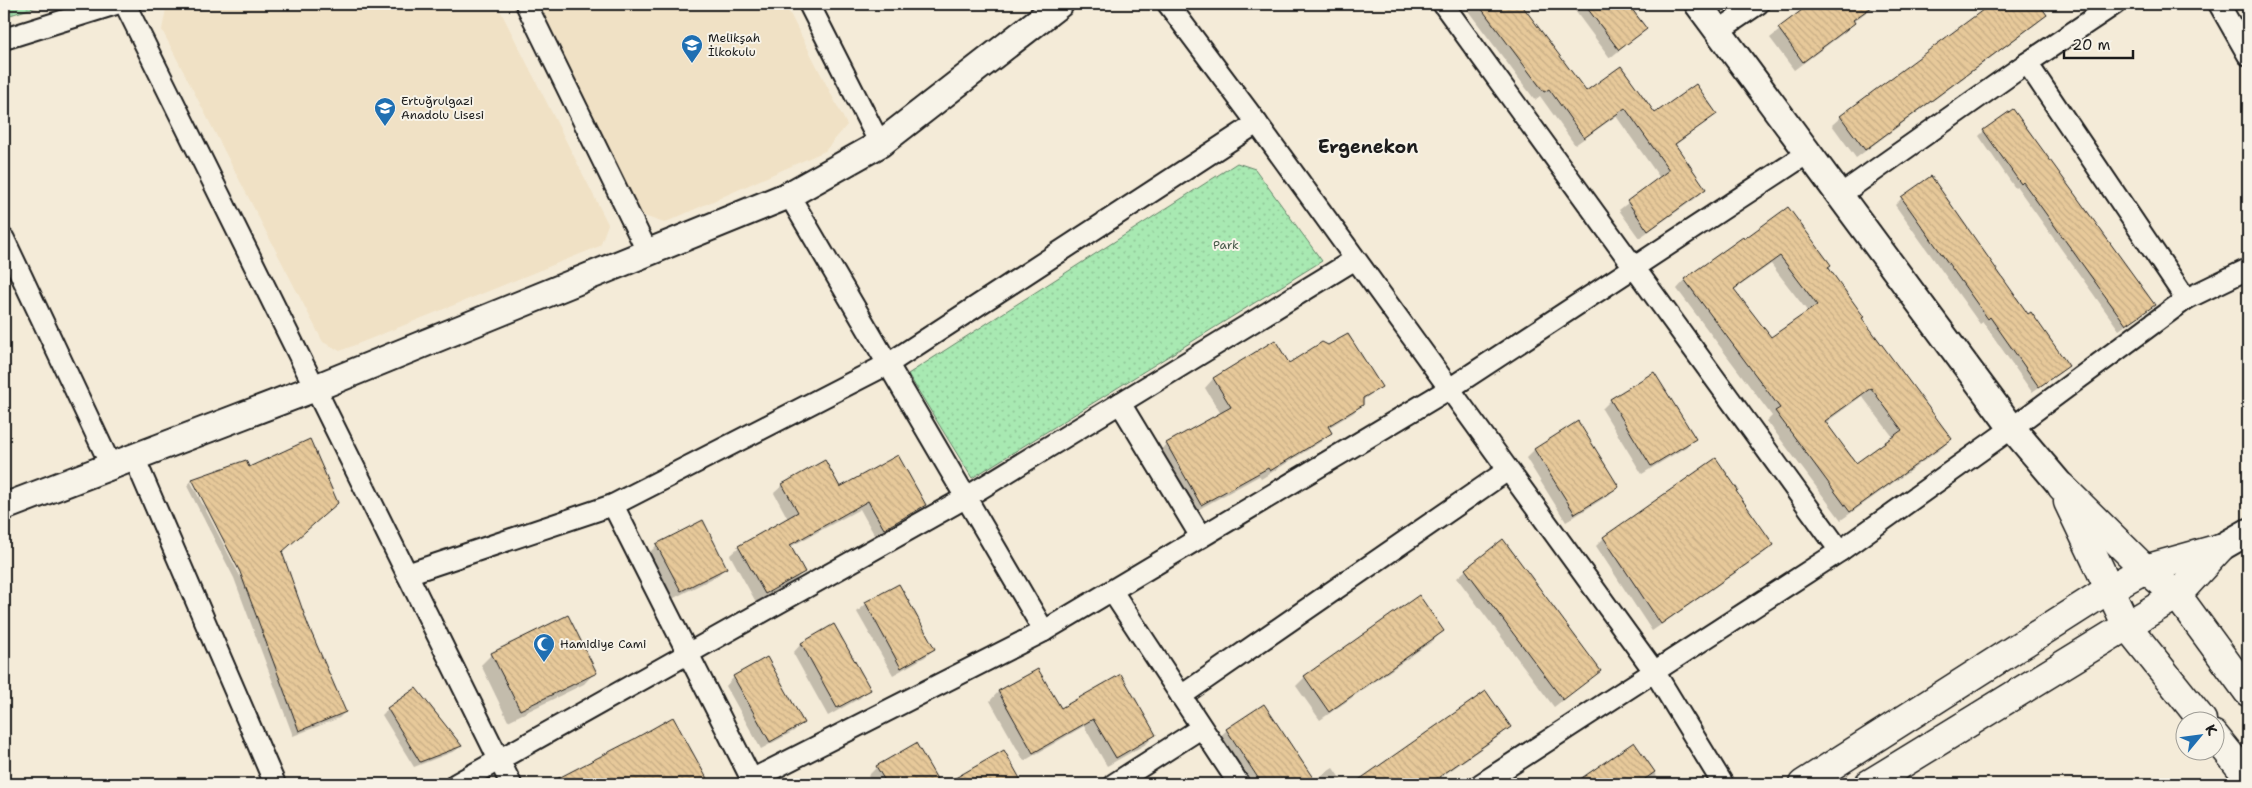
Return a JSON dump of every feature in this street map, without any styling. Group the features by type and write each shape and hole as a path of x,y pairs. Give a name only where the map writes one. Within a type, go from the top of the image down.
{"main road":[{"path":"2062,487 2145,569 2178,595 2248,692"},
{"path":"2062,487 2127,626 2194,710"},
{"path":"1803,784 2109,589 2145,569 2220,548"},
{"path":"1869,784 2178,595 2220,548"},
{"path":"2224,748 2248,777"}],"street":[{"path":"4,39 116,4"},
{"path":"125,4 511,784"},
{"path":"526,4 648,252"},
{"path":"809,4 880,144"},
{"path":"4,507 315,388 789,195 880,144 1060,4"},
{"path":"1168,4 1257,123 1354,260 1654,671 1724,784"},
{"path":"1443,4 1636,267 1840,551"},
{"path":"1698,4 2012,428 2062,487"},
{"path":"1718,31 1758,4"},
{"path":"1840,195 2027,63 2116,4"},
{"path":"2219,4 2241,28 2248,55"},
{"path":"2027,63 2186,299"},
{"path":"407,574 613,505 888,364 1257,123"},
{"path":"613,505 753,782 1044,631 1112,591 1449,389 1808,154"},
{"path":"789,195 1044,631"},
{"path":"4,240 122,462 275,784"},
{"path":"456,784 965,498 1354,260"},
{"path":"1481,784 1840,551 2012,428 2186,299 2248,269"},
{"path":"1120,403 1201,537"},
{"path":"1181,696 1508,470"},
{"path":"2220,548 2248,532"},
{"path":"1112,591 1239,784"},
{"path":"1114,784 1201,728"}],"shaded area":[{"name":"Ertuğrulgazi Anadolu Lisesi","path":"178,4 497,4 608,224 600,246 340,351 323,342 162,30 166,9"},
{"name":"Melikşah İlkokulu","path":"539,4 785,4 847,125 825,151 664,223 641,215"}],"green space":[{"path":"4,4 45,4 4,17"},
{"name":"Park","path":"1237,163 1255,169 1322,261 972,478 908,374"}],"building":[{"path":"1478,4 1521,4 1586,91 1621,66 1655,113 1696,84 1717,114 1675,144 1706,189 1648,231 1627,201 1669,170 1625,108 1584,138 1549,89 1544,92"},
{"path":"1584,4 1628,4 1647,29 1619,50"},
{"path":"1810,4 1876,4 1853,20 1855,23 1803,62 1778,28"},
{"path":"1991,4 2039,4 2047,15 1865,150 1840,116"},
{"path":"2013,109 2155,305 2126,325 2023,182 2021,184 1983,130"},
{"path":"1931,176 2028,314 2031,312 2069,366 2039,387 1901,197"},
{"path":"1788,207 1831,265 1828,267 1864,317 1862,318 1952,439 1850,512 1775,411 1780,408 1684,279 1743,237 1744,239","holes":["1780,256 1817,305 1771,337 1734,289","1871,388 1902,430 1856,463 1825,421"]},
{"path":"1348,334 1382,387 1363,398 1363,405 1328,426 1332,433 1270,471 1268,468 1201,505 1166,443 1231,407 1213,378 1275,340 1289,363 1322,342 1328,345"},
{"path":"1654,372 1696,439 1651,466 1610,399"},
{"path":"1578,421 1619,487 1575,514 1534,449"},
{"path":"310,439 338,503 282,552 308,625 346,712 299,731 240,572 192,479 246,460 249,467"},
{"path":"898,455 926,505 884,529 868,501 790,545 805,572 765,594 738,546 798,512 782,484 825,460 840,487"},
{"path":"1716,458 1738,490 1736,491 1774,545 1661,624 1603,537"},
{"path":"703,520 727,568 681,591 656,544"},
{"path":"1503,539 1601,671 1563,700 1465,569"},
{"path":"899,584 935,649 901,668 865,602"},
{"path":"1419,595 1444,631 1329,712 1304,676"},
{"name":"Hamidiye Cami","path":"568,615 597,673 520,710 491,653"},
{"path":"834,624 871,690 837,708 801,643"},
{"path":"767,657 804,723 770,742 733,676"},
{"path":"1038,669 1061,708 1121,674 1156,735 1116,758 1093,719 1033,753 998,691"},
{"path":"416,688 462,746 420,762 387,708"},
{"path":"1486,691 1511,727 1429,784 1353,784"},
{"path":"1264,704 1317,784 1262,784 1226,729"},
{"path":"673,717 710,784 547,784 634,739"},
{"path":"1634,742 1655,772 1638,784 1573,784"},
{"path":"916,743 940,784 887,784 876,766"},
{"path":"1004,750 1023,784 945,784"}],"place":[{"name":"Melikşah İlkokulu","path":"692,64"},
{"name":"Ertuğrulgazi Anadolu Lisesi","path":"385,127"},
{"name":"Hamidiye Cami","path":"544,663"}],"district":[{"name":"Ergenekon","path":"1368,147"}]}
